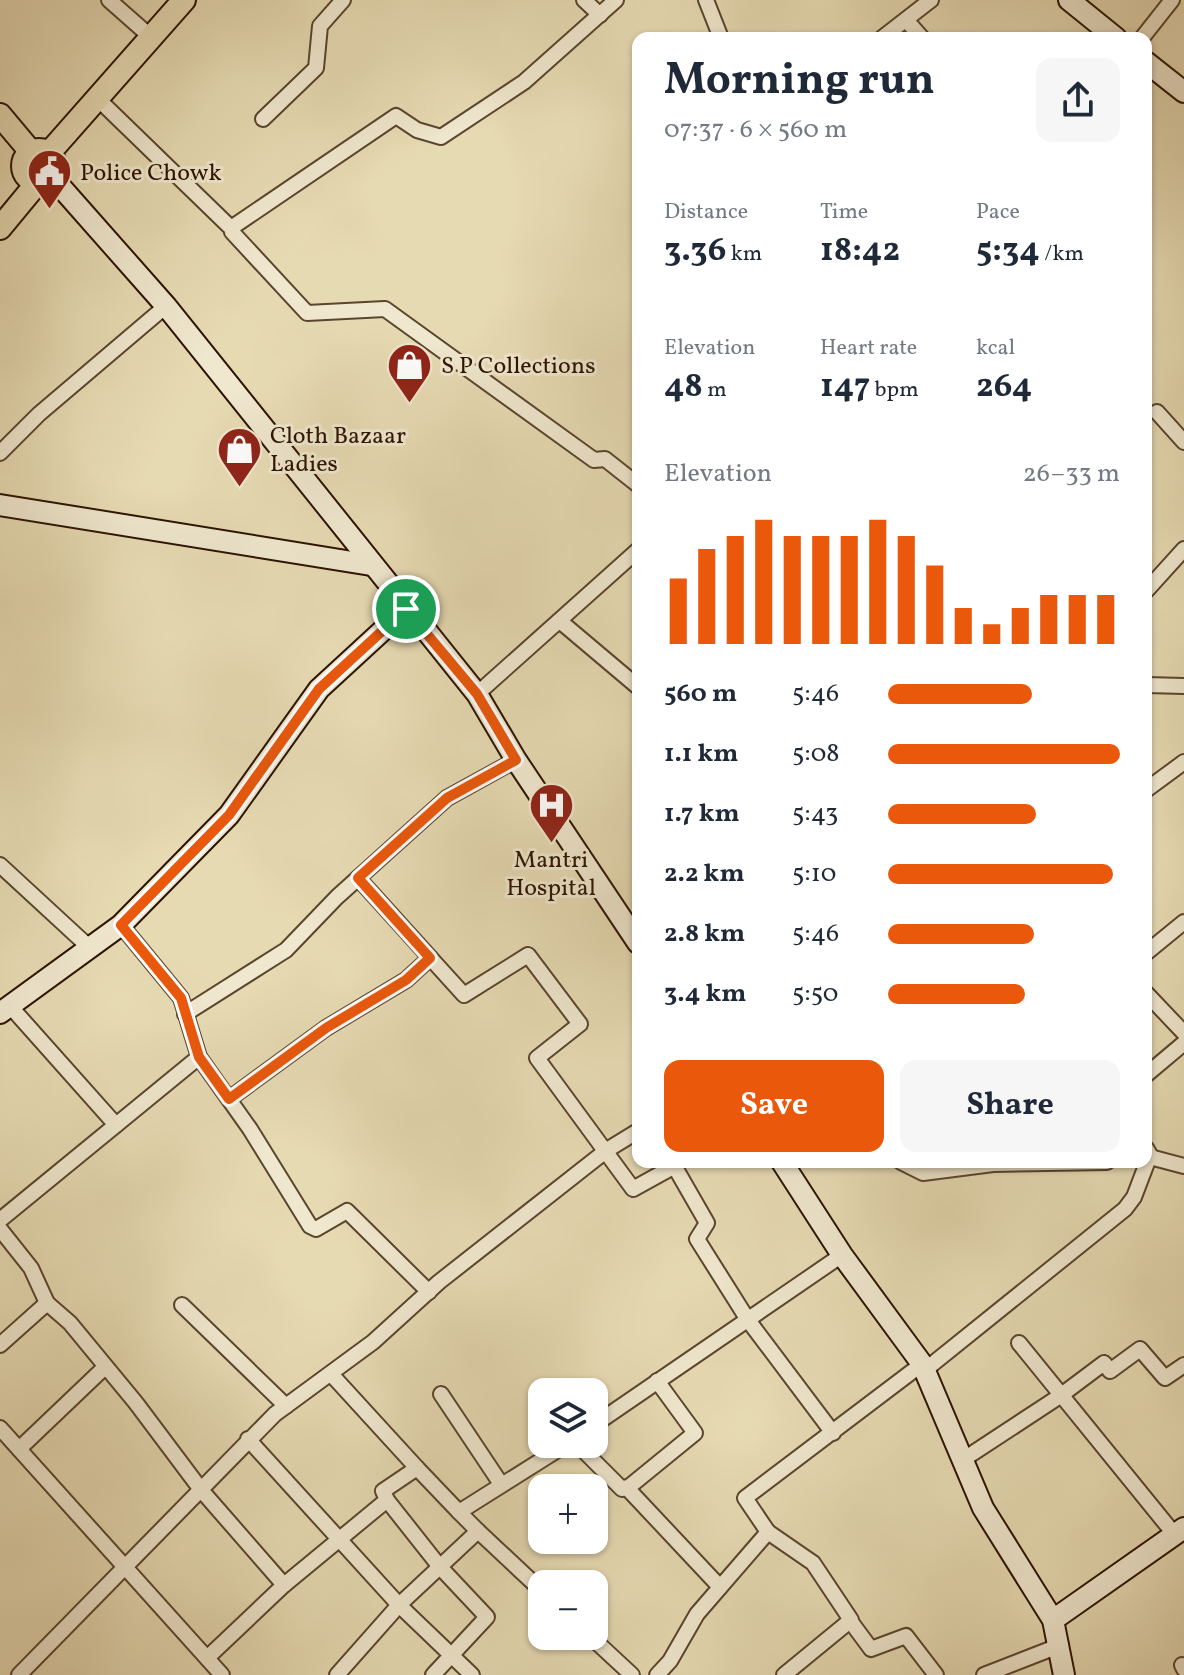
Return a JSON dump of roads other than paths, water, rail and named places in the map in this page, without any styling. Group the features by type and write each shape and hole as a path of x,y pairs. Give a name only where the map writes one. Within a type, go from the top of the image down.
{"main road":[{"path":"40,153 98,99 184,0"},
{"path":"0,115 40,153 55,160 0,228"},
{"path":"0,209 39,179"}],"street":[{"path":"109,0 152,38"},
{"path":"263,119 316,68 320,26 343,0"},
{"path":"584,0 600,15"},
{"path":"232,229 396,116 417,130 441,137 524,82 616,0"},
{"path":"706,0 719,32"},
{"path":"891,32 931,0"},
{"path":"1069,0 1109,32"},
{"path":"1147,32 1172,0"},
{"path":"907,21 917,32"},
{"path":"1152,67 1184,92"},
{"path":"98,99 232,229 233,235 307,313 385,309 594,460 605,459 632,480"},
{"path":"39,179 166,306 477,694 516,760 632,934"},
{"path":"0,453 39,414 166,306"},
{"path":"1157,412 1184,442"},
{"path":"0,505 371,565"},
{"path":"1152,584 1184,549"},
{"path":"477,694 632,556"},
{"path":"116,1125 5,1009 121,925 229,815 319,689 406,609"},
{"path":"561,622 632,682"},
{"path":"1152,685 1184,686"},
{"path":"185,1014 286,950 358,878 447,798 516,760"},
{"path":"1152,786 1184,762"},
{"path":"0,865 90,948"},
{"path":"358,878 465,995 528,955 580,1024 537,1058 635,1190 671,1168 676,1169 707,1223 697,1239 748,1320 833,1433"},
{"path":"1152,948 1184,922"},
{"path":"121,925 181,998 199,1057 310,1226 316,1229 347,1211 429,1292"},
{"path":"229,1099 326,1028 406,980 430,958"},
{"path":"1152,999 1184,1033"},
{"path":"1152,1070 1184,1043"},
{"path":"0,1220 199,1057"},
{"path":"19,1675 124,1565 139,1556 248,1439 286,1406 373,1342 429,1292 607,1150 632,1135"},
{"path":"1152,1155 1184,1166"},
{"path":"786,1168 842,1255 924,1367 983,1508 1053,1620 1061,1645 1064,1675"},
{"path":"913,1168 923,1173 962,1168"},
{"path":"936,1675 906,1636 871,1649 813,1563 768,1532 745,1498 924,1367 1125,1209 1134,1197 1143,1168"},
{"path":"0,1229 31,1268 47,1303 70,1323 202,1491 284,1585"},
{"path":"608,1415 842,1255"},
{"path":"0,1345 47,1303"},
{"path":"182,1305 286,1406"},
{"path":"1019,1343 1060,1396 1180,1532 1053,1620"},
{"path":"964,1459 1104,1363 1110,1371 1140,1349 1165,1378 1184,1365"},
{"path":"19,1449 105,1367"},
{"path":"331,1374 459,1512 528,1578"},
{"path":"591,1458 622,1489 627,1488 695,1433 657,1381"},
{"path":"441,1394 501,1484"},
{"path":"0,1428 222,1675"},
{"path":"248,1439 399,1605 472,1675"},
{"path":"459,1512 544,1458"},
{"path":"417,1468 383,1491 387,1500 440,1567 487,1617 433,1675"},
{"path":"627,1488 720,1587"},
{"path":"207,1658 284,1585 387,1500"},
{"path":"337,1675 399,1605 478,1531"},
{"path":"657,1675 670,1661 697,1614 768,1532"},
{"path":"784,1675 851,1622"},
{"path":"984,1675 1061,1645"},
{"path":"605,1650 632,1675"}],"place":[{"name":"Police Chowk","path":"49,211"},
{"name":"S P Collections","path":"410,404"},
{"name":"Cloth Bazaar Ladies","path":"239,488"},
{"name":"Mantri Hospital","path":"551,844"}]}
